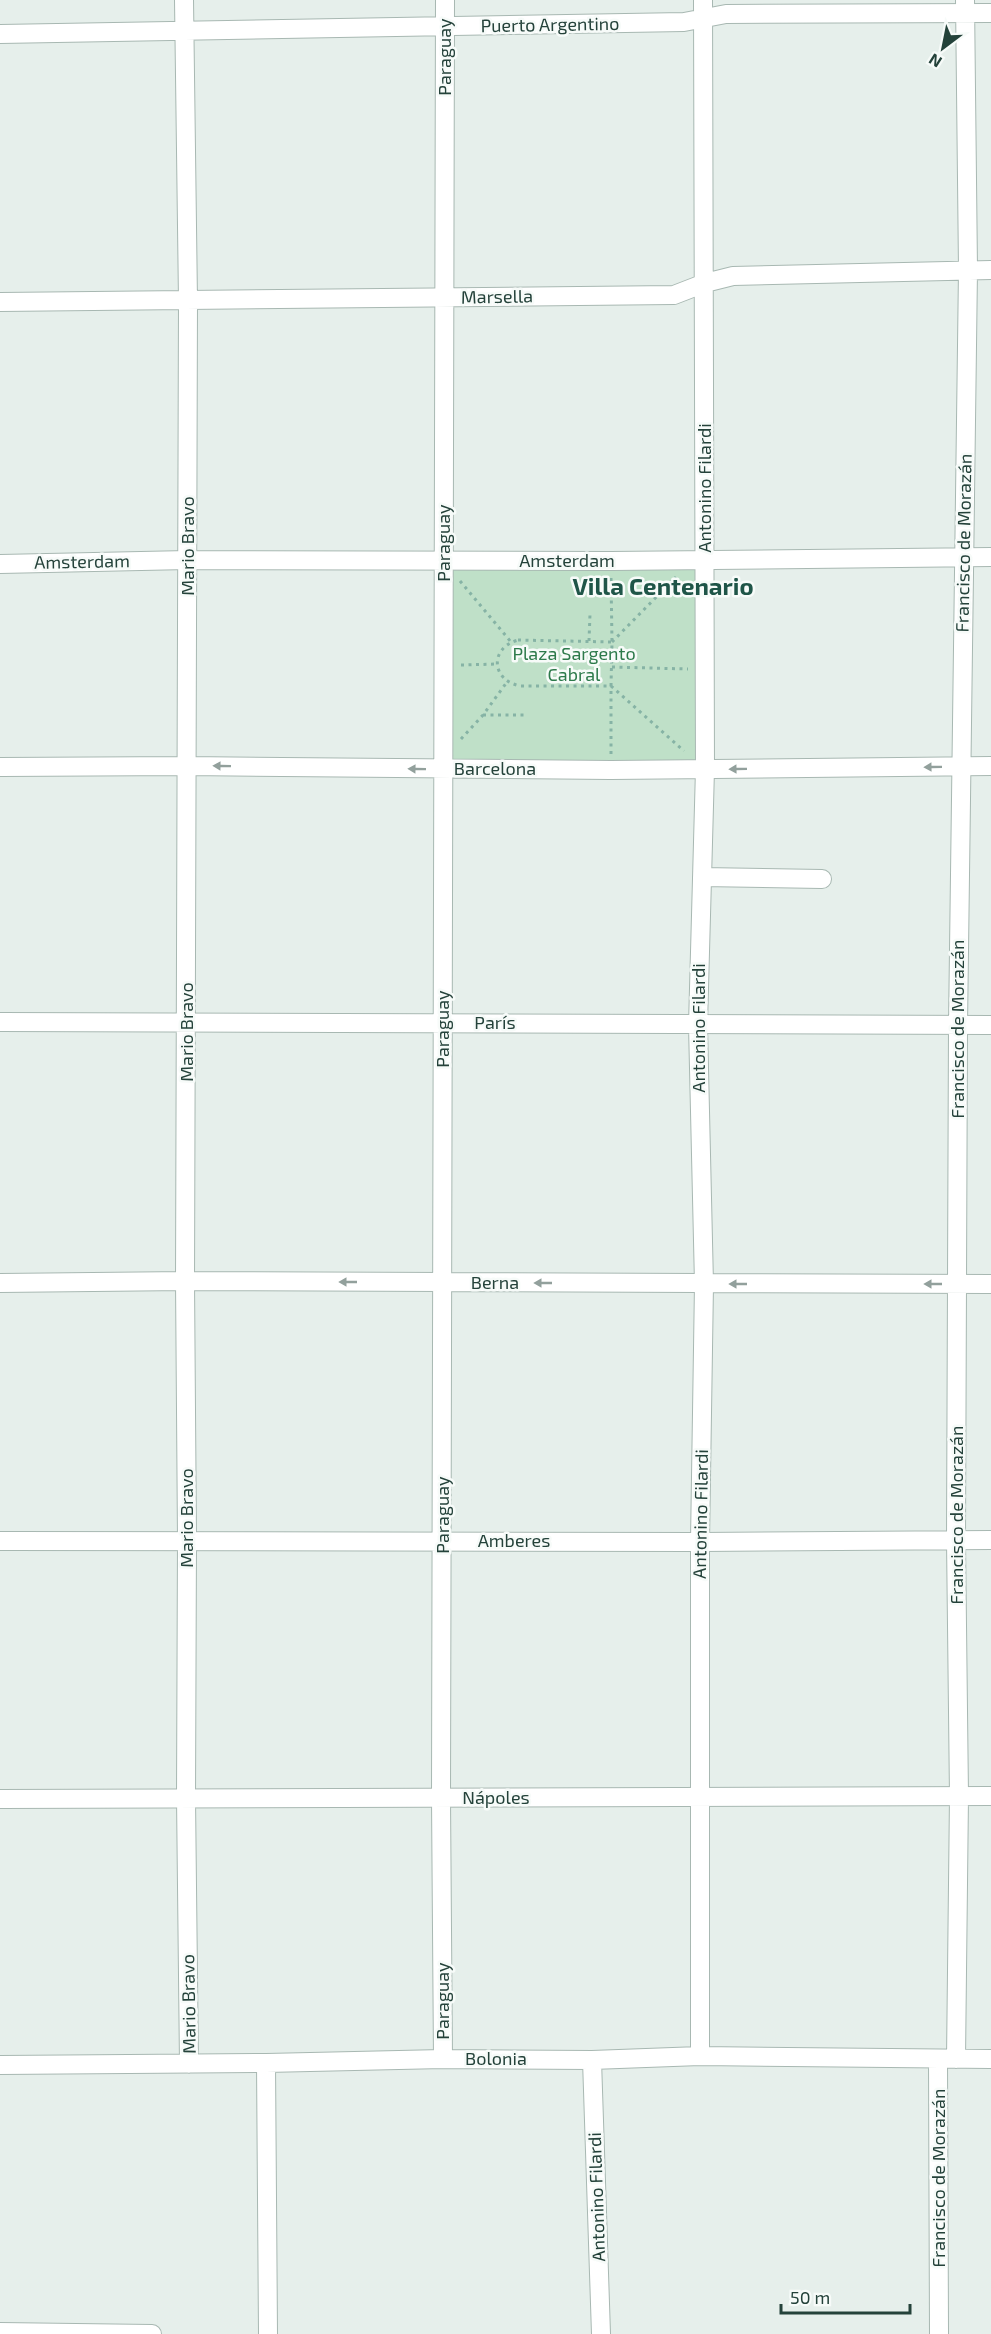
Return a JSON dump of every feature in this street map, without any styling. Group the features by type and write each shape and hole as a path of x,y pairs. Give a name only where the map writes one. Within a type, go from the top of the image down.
{"street":[{"name":"Mario Bravo","path":"184,0 188,301 185,1281 189,2064"},
{"name":"Paraguay","path":"443,2059 441,1798 445,0"},
{"name":"Antonino Filardi","path":"700,2056 700,1542 704,1284 698,1025 705,769 705,670 699,560 705,283 703,0"},
{"name":"Puerto Argentino","path":"0,34 684,22 726,14 965,7 991,13"},
{"name":"Francisco de Morazán","path":"956,2059 959,1796 956,1540 958,1026 968,270 965,7"},
{"name":"Marsella","path":"0,303 674,295 705,283 733,276 991,270"},
{"name":"Amsterdam","path":"0,564 188,560 611,561 991,557"},
{"name":"Barcelona","path":"0,767 443,764 611,770 991,766"},
{"path":"702,877 822,879"},
{"name":"París","path":"0,1022 991,1025"},
{"name":"Berna","path":"0,1283 185,1281 991,1284"},
{"name":"Amberes","path":"0,1541 991,1540"},
{"name":"Nápoles","path":"0,1799 991,1796"},
{"name":"Bolonia","path":"0,2065 443,2059 592,2060 700,2056 991,2059"},
{"name":"Francisco de Morazán","path":"938,2058 939,2334"},
{"name":"Antonino Filardi","path":"592,2060 601,2334"},
{"path":"266,2063 268,2334"},
{"path":"0,2332 152,2334"}],"path":[{"path":"699,560 612,642 519,640 511,642 500,653 498,664 507,682 521,686 611,687 705,769"},
{"path":"444,561 511,642"},
{"path":"611,561 611,770"},
{"path":"589,641 590,614"},
{"path":"444,665 498,664"},
{"path":"612,667 705,670"},
{"path":"443,764 507,682"},
{"path":"483,715 525,715"}],"green space":[{"name":"Plaza Sargento Cabral","path":"705,560 705,769 442,769 444,561"}],"district":[{"name":"Villa Centenario","path":"663,587"}]}
